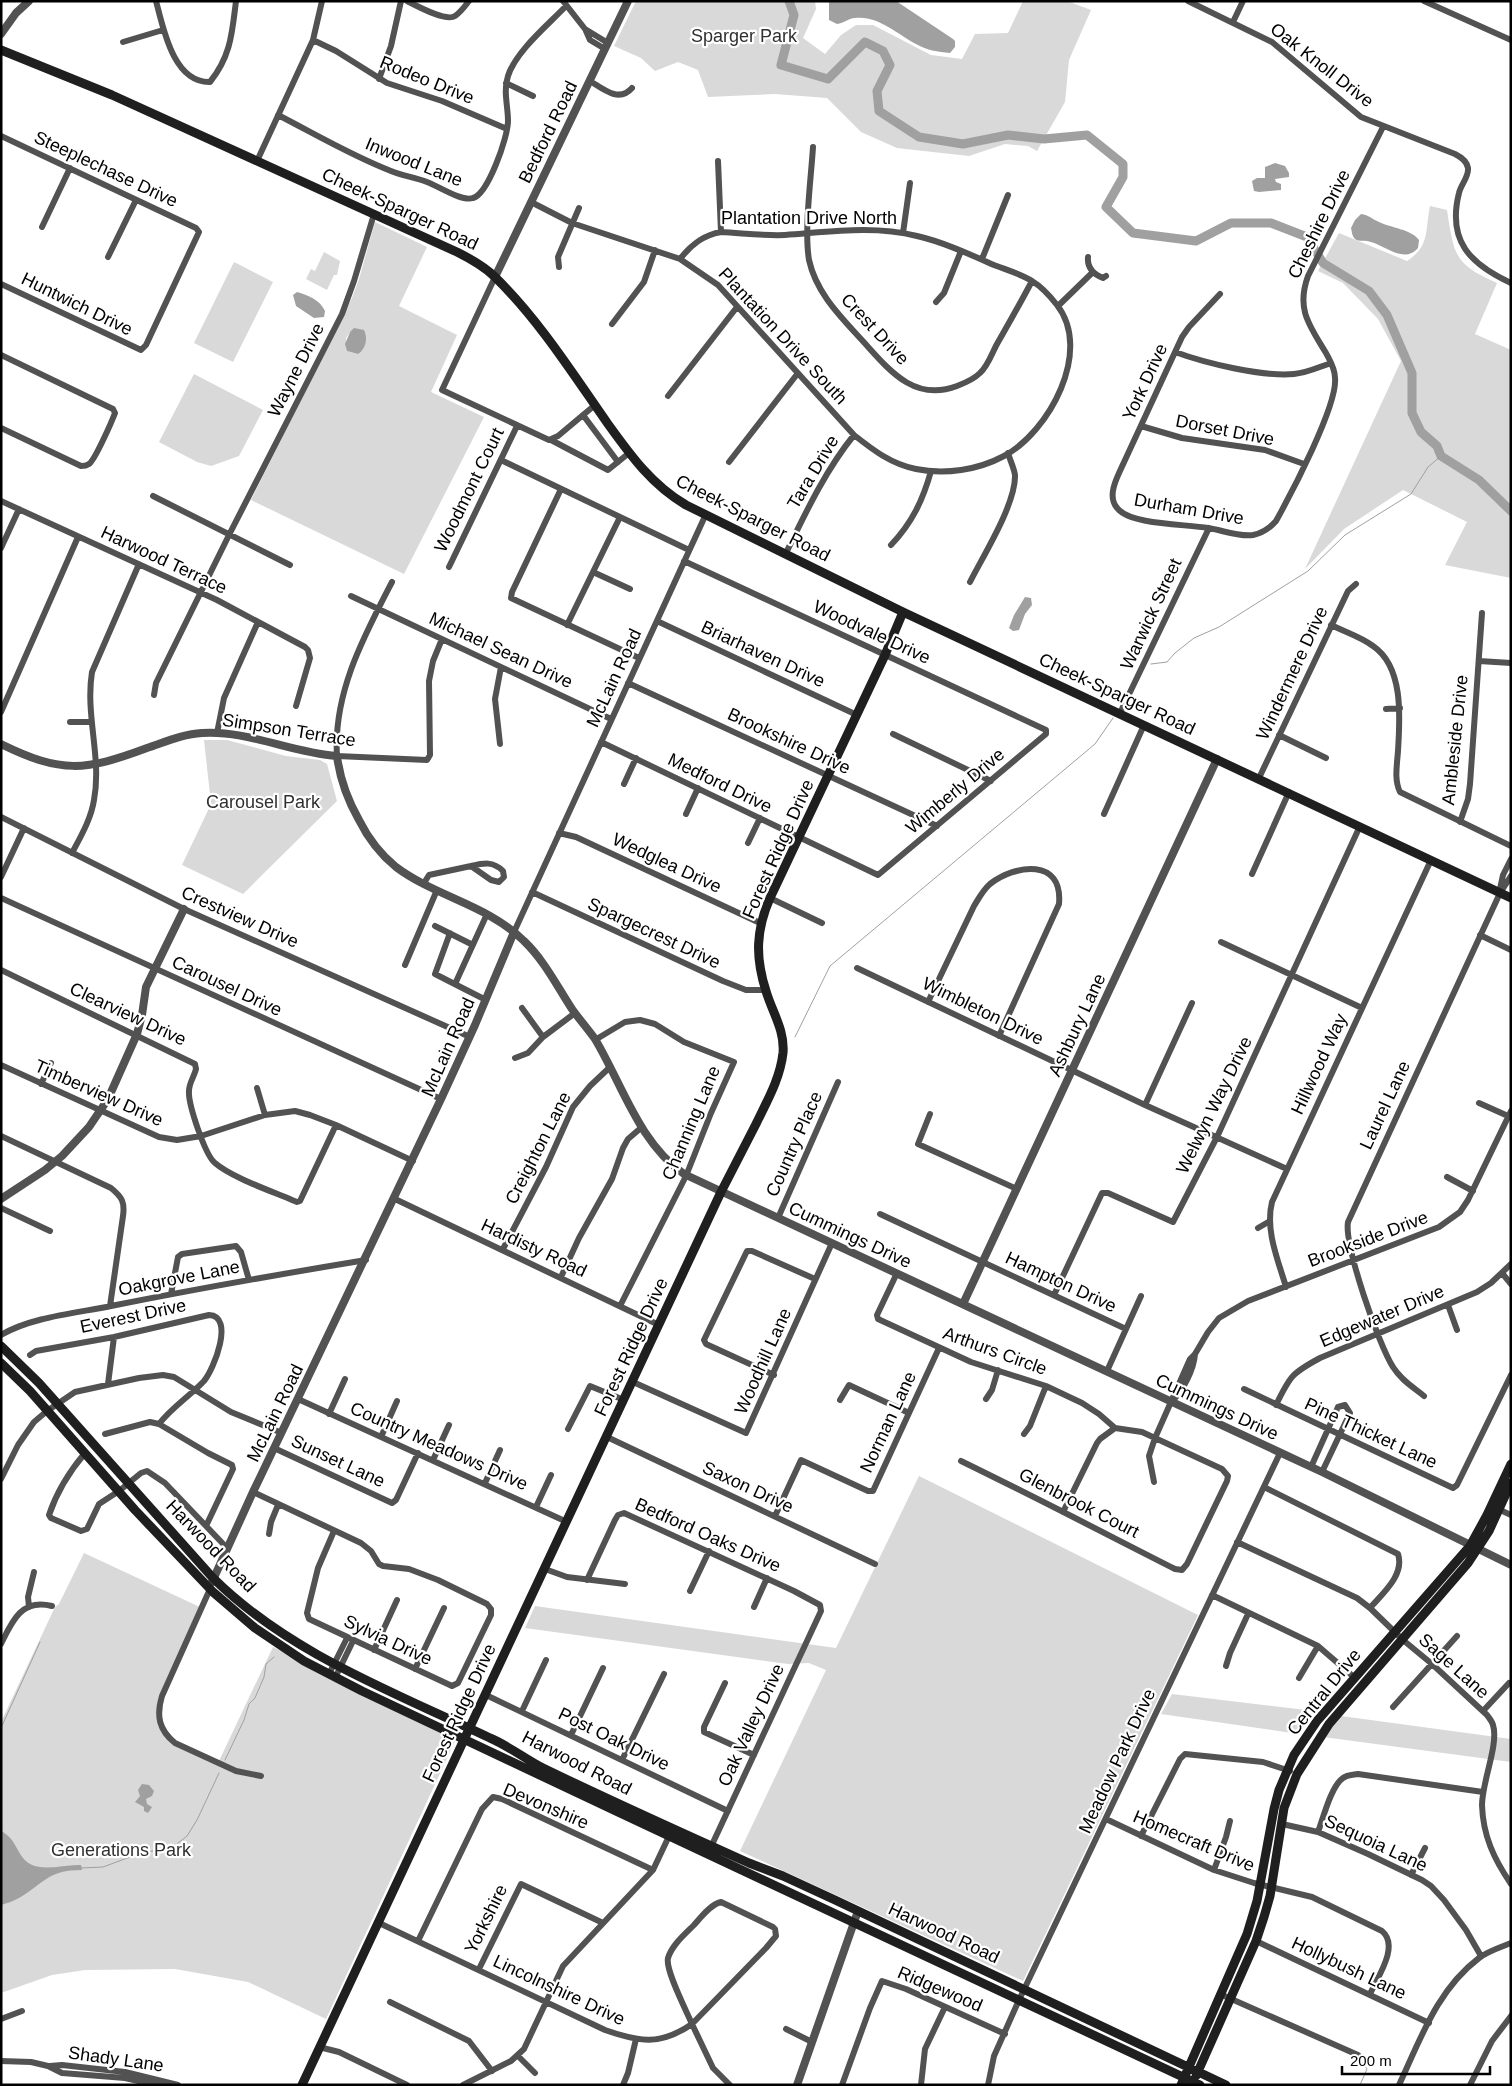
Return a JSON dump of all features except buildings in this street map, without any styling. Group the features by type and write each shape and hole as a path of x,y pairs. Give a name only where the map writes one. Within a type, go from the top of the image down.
{"main road":[{"name":"Cheek-Sparger Road","path":"1,50 112,95 465,256 495,276 551,343 629,453 656,484 669,495 903,612 1217,758 1511,898"},
{"name":"Forest Ridge Drive","path":"302,2085 377,1922 486,1695 722,1192 775,1087 783,1052 782,1034 766,990 757,947 760,923 770,898 885,655 903,612"},
{"name":"Harwood Road","path":"1,1346 58,1404 213,1578 286,1637 337,1666 501,1742 540,1766 671,1832"},
{"name":"Harwood Road","path":"1,1363 210,1589 242,1618 268,1638 332,1676 465,1739 710,1850 854,1923 1099,2037 1190,2083"},
{"name":"Central Drive","path":"1495,1508 1511,1464"},
{"name":"Central Drive","path":"1193,2069 1230,1998 1256,1941 1271,1887 1289,1791 1297,1774 1329,1724 1453,1582 1511,1483"},
{"name":"Central Drive","path":"1190,2083 1193,2069 1220,1994 1247,1934 1260,1884 1274,1809 1287,1769 1314,1724 1473,1548"},
{"name":"Harwood Road","path":"710,1850 858,1911 1025,1988 1226,2085"},
{"path":"1099,2037 1104,2026"}],"street":[{"path":"1,34 16,13 29,1"},
{"path":"156,1 163,30 176,60 195,78 210,82 230,45 236,1"},
{"path":"257,161 313,40 322,1"},
{"path":"378,79 392,46 401,1"},
{"path":"407,1 438,15 451,18 456,16 469,1"},
{"name":"Bedford Road","path":"495,276 628,1"},
{"name":"Oak Knoll Drive","path":"1188,1 1272,42 1353,112 1383,127 1455,154 1466,162 1468,168 1467,177 1459,194 1456,213 1458,236 1464,250 1480,266 1511,283"},
{"path":"1233,22 1243,1"},
{"path":"1424,1 1511,40"},
{"path":"564,4 585,30 607,46"},
{"name":"Inwood Lane","path":"278,116 392,172 420,179 455,195 470,199 481,194 486,186 508,129 506,83 515,60 564,4"},
{"path":"123,42 163,30"},
{"name":"Rodeo Drive","path":"313,40 336,51 378,79 442,101 508,129"},
{"path":"590,81 620,96 627,94 632,88"},
{"path":"506,83 533,96"},
{"name":"Cheshire Drive","path":"1271,526 1283,508 1304,464 1333,397 1336,382 1331,363 1311,328 1303,307 1302,300 1305,285 1383,127"},
{"name":"Steeplechase Drive","path":"1,136 198,230 198,236 146,345 141,350"},
{"name":"Crest Drive","path":"813,147 808,232 809,259 821,292 841,317 890,370 908,384 921,389 935,391 949,389 962,384 980,373 1032,281"},
{"path":"718,161 721,232"},
{"path":"42,227 70,168"},
{"path":"903,232 910,183"},
{"path":"982,259 1008,195"},
{"path":"108,257 136,200"},
{"name":"Plantation Drive South","path":"531,202 572,223 680,259 718,285 854,434 872,450 895,463 930,471 964,470 983,465 1008,453"},
{"path":"559,268 558,258 579,208"},
{"name":"Wayne Drive","path":"154,695 156,683 200,593 342,314 374,214"},
{"name":"Plantation Drive North","path":"680,259 697,241 721,232 784,235 808,232 872,230 903,232 934,240 1032,281 1058,306 1065,318 1070,338 1070,356 1067,372 1052,406 1039,426 1008,453"},
{"path":"612,324 644,282 656,250"},
{"path":"936,302 944,293 961,251"},
{"path":"1088,257 1089,266 1093,272 1103,278 1106,276"},
{"path":"1058,306 1093,272"},
{"path":"495,276 442,390 517,426 552,440 608,470 629,453"},
{"name":"Huntwich Drive","path":"1,284 141,350"},
{"name":"York Drive","path":"1113,493 1119,473 1175,352 1189,327 1220,294"},
{"path":"668,396 737,307"},
{"path":"1175,352 1206,362 1273,374 1295,374 1331,363"},
{"path":"1,355 113,409 115,413 90,464 86,466 81,466 1,428"},
{"path":"729,462 798,373"},
{"path":"552,440 595,405"},
{"path":"583,415 618,462"},
{"name":"Woodmont Court","path":"449,567 517,426"},
{"name":"Dorset Drive","path":"1141,426 1182,438 1265,450 1304,464"},
{"name":"Tara Drive","path":"786,553 818,487 833,462 854,434"},
{"path":"970,582 1009,504 1014,487 1014,470 1008,453"},
{"path":"501,460 689,550"},
{"path":"891,545 902,534 914,516 925,492 930,471"},
{"path":"561,489 512,592 511,598 639,658"},
{"name":"Durham Drive","path":"1113,493 1112,499 1116,507 1126,515 1150,522 1209,528 1252,535 1267,530 1271,526"},
{"path":"153,496 230,533 290,565"},
{"name":"Harwood Terrace","path":"1,501 200,593 305,647 309,653 307,670 296,706"},
{"path":"1,548 19,509"},
{"name":"McLain Road","path":"210,1589 213,1578 253,1492 413,1161 470,1037 532,892 706,514"},
{"path":"567,625 620,517"},
{"name":"Warwick Street","path":"1120,713 1209,528"},
{"path":"1,712 78,537"},
{"name":"Woodvale Drive","path":"684,561 1047,732"},
{"path":"72,853 90,817 94,799 95,764 89,690 92,672 138,564"},
{"path":"593,572 630,589"},
{"path":"337,756 338,723 345,688 354,659 392,582"},
{"name":"Windermere Drive","path":"1259,778 1348,591 1356,584"},
{"name":"Michael Sean Drive","path":"351,596 611,719"},
{"name":"Ambleside Drive","path":"1460,822 1468,799 1470,784 1482,613"},
{"name":"Briarhaven Drive","path":"656,621 857,715"},
{"path":"217,734 224,698 258,622"},
{"path":"1332,625 1374,646 1381,653 1392,672 1400,708 1396,780 1400,792 1511,846"},
{"name":"Simpson Terrace","path":"1,744 24,755 68,766 106,763 183,736 217,734 240,735 294,750 337,756 424,761 429,758 429,681 433,661 442,639"},
{"path":"1479,661 1511,663"},
{"path":"500,744 495,699 501,667"},
{"name":"Brookshire Drive","path":"628,683 937,826"},
{"path":"1386,708 1400,708"},
{"path":"70,722 91,722"},
{"path":"1104,814 1144,724"},
{"name":"Wimberly Drive","path":"881,874 1047,732"},
{"path":"893,734 992,781"},
{"path":"1279,736 1326,758"},
{"name":"Medford Drive","path":"601,742 873,873 881,874"},
{"name":"Cummings Drive","path":"337,756 341,783 349,802 372,842 396,867 437,890 487,914 514,932 542,962 595,1040 642,1127 668,1162 686,1176 832,1242 1388,1503 1473,1548 1511,1565"},
{"path":"624,784 636,758"},
{"name":"Ashbury Lane","path":"963,1304 1217,758"},
{"path":"686,814 698,788"},
{"path":"1252,874 1289,792"},
{"name":"Crestview Drive","path":"1,817 184,908 470,1037"},
{"path":"748,843 760,818"},
{"name":"Welwyn Way Drive","path":"1054,1295 1102,1193 1108,1193 1173,1222 1217,1137 1360,826"},
{"path":"1,877 24,828"},
{"name":"Wedglea Drive","path":"559,833 576,837 760,923"},
{"path":"1500,893 1503,875 1511,859"},
{"name":"Hillwood Way","path":"1286,1287 1272,1237 1270,1221 1272,1202 1431,860"},
{"path":"424,883 430,875 488,862 499,866 504,871 504,877 499,882 491,880 471,866"},
{"path":"928,1002 983,891 1004,876 1030,868 1045,872 1056,882 1060,895 1055,914 999,1036"},
{"path":"1500,893 1511,876"},
{"path":"405,965 437,890"},
{"name":"Spargecrest Drive","path":"532,892 723,981 746,990 766,990"},
{"name":"Laurel Lane","path":"1424,1396 1396,1372 1378,1336 1354,1261 1348,1232 1348,1222 1500,893"},
{"name":"Carousel Drive","path":"1,898 441,1100"},
{"path":"770,898 822,922"},
{"path":"1,1199 55,1162 89,1127 108,1099 137,1034 146,987 184,908"},
{"path":"455,984 487,914"},
{"path":"435,926 473,945"},
{"path":"450,933 434,972 438,976 486,1000"},
{"path":"1480,936 1511,950"},
{"path":"1221,942 1362,1008"},
{"name":"Wimbleton Drive","path":"857,968 1145,1105 1287,1169"},
{"name":"Clearview Drive","path":"1,970 137,1034 195,1064 196,1069 191,1081 189,1094 201,1136 214,1163 292,1200 300,1201 336,1125"},
{"path":"1145,1105 1192,1003"},
{"path":"522,1008 543,1037"},
{"path":"515,1058 528,1053 543,1037 575,1012"},
{"name":"Channing Lane","path":"595,1040 625,1022 640,1020 655,1024 684,1042 734,1062 686,1176 620,1306"},
{"path":"41,1084 51,1063"},
{"name":"Timberview Drive","path":"1,1065 159,1137 177,1140 201,1136 266,1115 295,1111 310,1114 336,1125 413,1161"},
{"name":"Creighton Lane","path":"503,1249 546,1167 572,1107 609,1068"},
{"name":"Country Place","path":"778,1218 838,1082"},
{"path":"257,1088 266,1115"},
{"path":"1480,1103 1510,1113"},
{"name":"Brookside Drive","path":"1154,1482 1149,1456 1155,1438 1190,1359 1220,1318 1248,1301 1401,1244 1450,1222 1460,1212 1473,1191 1510,1113"},
{"path":"930,1114 918,1144 1017,1189"},
{"path":"561,1277 579,1238 612,1179 623,1148 628,1139 642,1127"},
{"path":"1,1136 111,1188 121,1196 124,1216 110,1306"},
{"path":"1447,1177 1473,1191"},
{"name":"Hardisty Road","path":"395,1199 659,1325"},
{"path":"1,1208 50,1231"},
{"name":"Hampton Drive","path":"880,1214 1126,1329"},
{"path":"1258,1228 1270,1221"},
{"name":"Woodhill Lane","path":"633,1382 744,1433 749,1430 832,1242"},
{"path":"171,1294 178,1257 182,1254 236,1246 242,1252 249,1280"},
{"path":"774,1374 706,1344 704,1340 747,1251 752,1251 815,1280"},
{"name":"Oakgrove Lane","path":"1,1335 25,1324 110,1306 366,1260"},
{"name":"Edgewater Drive","path":"1276,1405 1289,1379 1298,1370 1320,1358 1378,1336 1484,1288 1511,1264"},
{"name":"Arthurs Circle","path":"898,1273 877,1315 878,1319 971,1362 1046,1386 1088,1406 1116,1428"},
{"path":"1502,1273 1511,1284"},
{"path":"1106,1371 1141,1296"},
{"path":"1448,1305 1457,1330"},
{"name":"Everest Drive","path":"30,1355 36,1351 114,1337 209,1315 216,1316 221,1322 220,1340 209,1373 194,1388"},
{"path":"108,1384 114,1337"},
{"name":"Norman Lane","path":"775,1516 801,1460 868,1491 873,1491 939,1348"},
{"path":"986,1399 992,1390 998,1370"},
{"path":"1,1479 3,1471 18,1445 34,1422 75,1392 108,1384 163,1375 174,1377 232,1412 282,1433"},
{"name":"Pine Thicket Lane","path":"1244,1389 1453,1488 1457,1485 1511,1375"},
{"path":"329,1414 345,1379"},
{"path":"840,1400 848,1385 909,1413"},
{"path":"568,1429 590,1386 624,1400"},
{"path":"1024,1434 1030,1426 1046,1386"},
{"path":"159,1424 168,1412 194,1388"},
{"name":"Country Meadows Drive","path":"298,1399 567,1522"},
{"path":"381,1437 397,1401"},
{"path":"1311,1467 1338,1407 1345,1406 1350,1413 1322,1472"},
{"path":"105,1434 150,1422 159,1424 232,1465 233,1469 206,1526"},
{"path":"433,1460 449,1425"},
{"path":"1063,1512 1100,1439 1116,1428 1137,1430 1155,1438"},
{"name":"Saxon Drive","path":"607,1437 875,1564"},
{"name":"Glenbrook Court","path":"961,1461 1175,1569 1182,1570 1187,1564 1228,1476 1222,1469 1155,1438"},
{"name":"Sunset Lane","path":"274,1448 392,1503 396,1500 418,1453"},
{"path":"484,1483 500,1450"},
{"path":"85,1453 62,1484 49,1515 51,1518 81,1531 87,1529 99,1504 119,1491 140,1473 147,1471 165,1483 227,1548"},
{"name":"Meadow Park Drive","path":"988,2085 994,2056 1019,2000 1280,1453"},
{"path":"536,1507 551,1475"},
{"path":"1264,1487 1398,1554 1400,1560 1398,1571 1370,1608"},
{"path":"253,1492 334,1531"},
{"path":"269,1534 271,1522 278,1505"},
{"path":"1495,1508 1511,1516"},
{"name":"Bedford Oaks Drive","path":"587,1580 615,1520 624,1513 819,1603 821,1608"},
{"name":"Sylvia Drive","path":"334,1531 366,1547 379,1564 387,1567 396,1566 409,1569 438,1580 487,1604 491,1609 490,1615 461,1677 454,1686 309,1619 307,1613 318,1568 334,1531"},
{"name":"Sage Lane","path":"1238,1542 1350,1594 1370,1608 1483,1711 1493,1724 1495,1734 1483,1792 1482,1807 1487,1840 1492,1853 1511,1884"},
{"path":"690,1591 709,1551"},
{"path":"545,1569 567,1577 625,1584"},
{"path":"29,1607 28,1597 34,1572"},
{"path":"754,1607 767,1578"},
{"path":"210,1589 158,1706 159,1723 168,1738 175,1743 236,1771 260,1776"},
{"path":"1212,1595 1248,1614 1318,1646 1355,1678"},
{"path":"374,1650 397,1600"},
{"path":"1,1644 16,1614 29,1607 42,1604 52,1606"},
{"path":"415,1669 444,1608"},
{"name":"Oak Valley Drive","path":"710,1850 821,1608"},
{"path":"1226,1666 1248,1614"},
{"path":"1393,1707 1457,1636"},
{"path":"332,1676 350,1639"},
{"path":"1299,1678 1318,1646"},
{"path":"522,1711 546,1660"},
{"path":"570,1735 603,1668"},
{"path":"622,1760 664,1674"},
{"path":"725,1683 704,1727 704,1732 754,1755"},
{"path":"1483,1711 1509,1683"},
{"name":"Post Oak Drive","path":"486,1695 728,1811"},
{"path":"1141,1836 1180,1759 1185,1754 1263,1762 1297,1774"},
{"path":"1318,1832 1334,1788 1340,1780 1348,1775 1358,1774 1483,1792"},
{"name":"Devonshire","path":"418,1941 482,1809 493,1797 502,1799 653,1870"},
{"name":"Homecraft Drive","path":"1106,1819 1214,1870 1312,1897 1385,1933 1389,1942 1387,1956 1370,1994"},
{"path":"1214,1870 1230,1821"},
{"name":"Sequoia Lane","path":"1282,1824 1318,1832 1411,1874 1431,1886 1466,1930 1480,1956"},
{"path":"463,2085 518,2056 530,2037 563,1966 653,1870 671,1832"},
{"path":"1411,1874 1425,1848"},
{"name":"Yorkshire","path":"479,1969 522,1884 603,1923"},
{"path":"692,2024 774,1939 776,1931 773,1927 725,1904 718,1903 674,1946 668,1958 668,1965 692,2024 713,2068 730,2085"},
{"path":"796,2085 858,1911"},
{"name":"Lincolnshire Drive","path":"377,1922 605,2030 636,2039 666,2037 681,2032 692,2024"},
{"name":"Hollybush Lane","path":"1256,1941 1429,2023"},
{"path":"1399,2085 1448,1987 1480,1956 1511,1943"},
{"name":"Ridgewood","path":"842,2085 870,2008 882,1981 906,1989 1005,2034"},
{"path":"1220,1994 1358,2056"},
{"path":"390,2002 470,2041 492,2071"},
{"path":"922,2085 925,2048 945,2007"},
{"path":"1,2018 22,2011"},
{"path":"1470,2085 1495,2036 1511,2016"},
{"path":"786,2029 812,2042"},
{"path":"623,2085 628,2073 636,2039"},
{"path":"319,2047 339,2052 405,2085"},
{"path":"518,2056 535,2073"},
{"name":"Shady Lane","path":"1,2060 31,2062 48,2066 62,2073 125,2078 156,2085"},
{"name":"Shady Lane","path":"48,2066 62,2065 125,2072 178,2085"}],"green space":[{"name":"Sparger Park","path":"636,1 815,1 816,9 803,38 825,54 841,35 856,25 873,25 931,55 962,59 975,34 1008,33 1023,1 1067,1 1091,10 1069,60 1065,102 1037,151 1028,146 1005,144 969,156 897,148 861,132 827,98 775,94 708,97 698,70 678,62 655,71 641,58 614,46"},
{"path":"1430,206 1447,210 1455,248 1464,263 1472,270 1497,283 1475,334 1511,350 1511,578 1445,565 1467,522 1403,490 1344,529 1305,569 1401,361 1378,319 1343,283 1318,271 1339,233 1407,261 1420,250 1423,244"},
{"path":"375,222 427,247 399,306 457,335 431,392 484,417 404,574 251,500 352,298","holes":["350,332 366,339 363,349 358,354 347,351 346,338"]},
{"path":"324,252 340,261 337,275 334,275 327,290 306,279 311,269 315,271"},
{"path":"234,262 273,282 233,362 194,343"},
{"path":"194,374 263,410 239,456 211,466 197,462 159,442"},
{"name":"Carousel Park","path":"204,740 227,740 286,756 320,760 327,764 337,801 243,894 182,865 211,804"},
{"path":"919,1476 1198,1615 1023,1981 740,1851 826,1670 809,1663 788,1664 525,1628 535,1606 836,1648"},
{"name":"Generations Park","path":"84,1553 202,1608 162,1696 158,1715 169,1738 218,1763 273,1647 456,1739 326,2019 248,1982 175,1969 85,1970 52,1975 1,1993 1,1722 55,1607 59,1604"},
{"path":"1172,1694 1315,1711 1299,1734 1161,1714"},
{"path":"1341,1716 1511,1739 1511,1762 1323,1737"}],"shaded area":[{"path":"829,1 896,1 953,39 955,47 950,53 928,49 872,19 853,18 837,24 829,20"},
{"path":"1275,163 1285,166 1289,173 1289,177 1275,179 1276,182 1281,184 1281,190 1254,191 1252,181 1257,178 1265,178 1265,167"},
{"path":"1361,214 1411,233 1419,240 1418,248 1413,252 1401,254 1371,242 1355,239 1351,228"},
{"path":"297,292 317,301 325,311 324,317 314,318 296,306 293,295"},
{"path":"354,328 364,330 366,336 366,343 358,354 347,351 345,344 350,332"},
{"path":"1025,597 1031,598 1032,605 1025,614 1019,630 1013,631 1009,628 1014,615"},
{"path":"142,1784 149,1785 154,1791 152,1796 146,1799 147,1804 152,1807 148,1813 144,1811 144,1807 135,1802 140,1796 138,1790"},
{"path":"1,1831 10,1837 24,1860 31,1864 47,1868 81,1865 82,1870 61,1872 47,1878 19,1898 1,1905"}],"waterway":[{"path":"789,1 794,15 781,65 828,79 865,42 883,51 890,65 877,91 879,111 919,137 963,144 1008,135 1044,139 1087,135 1123,164 1123,177 1106,207 1133,233 1196,241 1231,223 1271,223 1307,237 1323,263 1369,291 1387,315 1412,373 1412,413 1421,432 1437,446 1441,456 1479,480 1511,511"},
{"path":"1151,664 1167,662 1194,638 1219,627 1308,571 1345,535 1411,494 1428,467 1441,456"},
{"path":"795,1037 830,966 1095,744 1113,718"},
{"path":"1,1728 40,1642"},
{"path":"225,1760 244,1720 249,1704 255,1698 264,1677 266,1664 274,1657"},
{"path":"81,1868 103,1867 138,1854 173,1847 187,1836 197,1820 219,1773"},
{"path":"1,1806 1,1819"},
{"path":"1360,2085 1367,2069 1362,2062"}]}
